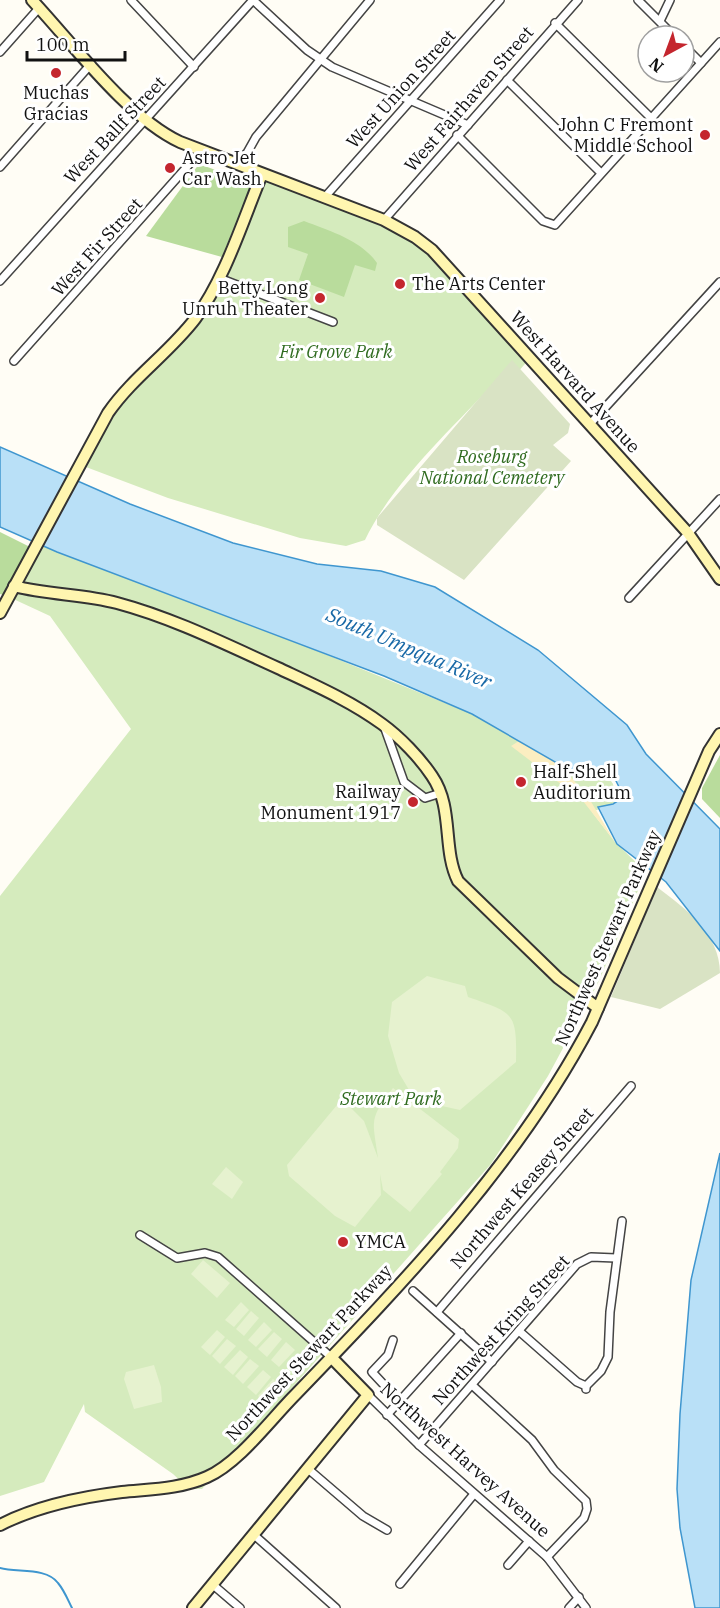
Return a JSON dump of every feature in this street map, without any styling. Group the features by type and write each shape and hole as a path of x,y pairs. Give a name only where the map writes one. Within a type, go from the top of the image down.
{"main road":[{"name":"West Harvard Avenue","path":"36,4 144,121 170,138 384,220 415,237 442,259 688,533 720,579"},
{"path":"0,614 78,464 125,388 193,321 219,278 262,174"},
{"path":"14,586 36,592 76,595 109,602 176,622 308,682 384,725 432,775 445,805 450,858 459,881 479,904 558,978 598,1008"},
{"name":"Northwest Stewart Parkway","path":"0,1525 29,1512 78,1499 178,1486 208,1476 228,1463 375,1311 512,1151 565,1071 598,1008 709,751 720,734"},
{"name":"Northwest Harvey Avenue","path":"331,1357 368,1395"},
{"path":"193,1608 368,1395"}],"street":[{"path":"131,0 194,67"},
{"path":"254,0 321,60 468,125"},
{"name":"West Ballf Street","path":"0,281 254,0"},
{"path":"234,162 247,153 256,137 370,0"},
{"name":"West Union Street","path":"324,198 500,0"},
{"name":"West Fairhaven Street","path":"384,220 555,23 578,0"},
{"path":"638,0 663,24"},
{"path":"660,21 670,0"},
{"path":"0,52 36,4"},
{"path":"555,23 651,118"},
{"path":"457,135 550,225 557,223 720,42"},
{"path":"696,58 701,63"},
{"path":"0,167 91,64"},
{"path":"507,80 601,173"},
{"name":"West Fir Street","path":"14,361 201,151"},
{"path":"219,278 333,322"},
{"path":"590,424 720,282"},
{"path":"629,598 720,499"},
{"path":"384,725 404,782 425,798 441,794"},
{"name":"Northwest Keasey Street","path":"437,1312 631,1086"},
{"path":"519,1331 586,1388 601,1371 608,1357 616,1258 622,1221"},
{"name":"Northwest Harvey Avenue","path":"140,1235 177,1258 205,1253 218,1257 331,1357"},
{"name":"Northwest Kring Street","path":"419,1445 577,1264 591,1257 616,1258"},
{"path":"413,1291 492,1362"},
{"path":"387,1415 461,1333"},
{"path":"393,1340 388,1355 370,1374 399,1401"},
{"path":"472,1385 532,1440 554,1470 584,1497 587,1509 578,1524 547,1557"},
{"name":"Northwest Harvey Avenue","path":"368,1395 419,1445 547,1557 586,1608"},
{"path":"307,1468 363,1516 387,1530"},
{"path":"400,1584 474,1494"},
{"path":"253,1534 336,1608"},
{"path":"508,1565 529,1541"},
{"path":"212,1584 240,1608"},
{"path":"569,1608 579,1598"}],"green space":[{"path":"199,164 246,181 250,189 222,257 146,236"},
{"name":"Fir Grove Park","path":"262,174 355,209 423,242 531,357 510,381 498,379 426,455 392,496 365,540 346,546 300,538 168,498 78,464 125,389 200,310"},
{"path":"304,221 354,242 377,263 375,271 355,265 344,297 299,280 308,254 288,247 288,227"},
{"name":"Roseburg National Cemetery","path":"512,360 570,424 568,433 553,445 571,461 464,580 377,525 377,518"},
{"name":"Stewart Park","path":"52,513 293,641 472,714 569,770 603,769 613,784 616,802 592,812 615,842 646,872 598,983 548,1076 491,1164 202,1489 189,1489 173,1474 85,1412 84,1404 44,1482 0,1496 0,896 131,729 50,616 9,597"},
{"path":"0,532 34,549 9,597 0,594"},
{"path":"720,755 720,818 702,799 702,788"},
{"path":"657,887 690,914 708,934 718,959 720,973 660,1009 611,997"},
{"path":"427,976 465,986 468,997 504,1011 513,1024 516,1062 460,1110 415,1100 399,1073 388,1036 392,1002"},
{"name":"Stewart Park","path":"393,1088 459,1139 458,1148 440,1172 442,1174 410,1212 383,1190 380,1174 381,1195 355,1227 335,1216 289,1176 287,1165 342,1099 364,1121 378,1158 374,1121 379,1107"},
{"path":"226,1167 243,1182 232,1199 212,1184"},
{"path":"203,1260 230,1283 217,1298 191,1274"},
{"path":"241,1302 249,1310 234,1327 225,1320"},
{"path":"251,1311 259,1318 244,1336 236,1329"},
{"path":"264,1322 272,1330 256,1347 248,1340"},
{"path":"217,1330 225,1337 210,1355 201,1347"},
{"path":"274,1332 282,1339 267,1357 258,1349"},
{"path":"227,1339 236,1346 220,1364 212,1356"},
{"path":"286,1342 295,1350 279,1367 271,1360"},
{"path":"240,1350 248,1357 233,1375 224,1367"},
{"path":"250,1359 259,1366 243,1384 235,1376"},
{"path":"154,1365 161,1387 162,1402 134,1409 124,1379 126,1372"},
{"path":"263,1370 271,1377 256,1395 247,1387"},
{"path":"273,1379 281,1386 266,1404 258,1396"}],"sand":[{"path":"519,741 561,765 590,800 615,842 583,801 511,746"}],"water":[{"name":"South Umpqua River","path":"0,447 130,504 233,543 317,564 381,571 435,587 538,650 627,725 646,754 720,829 720,951 666,882 617,844 598,807 613,804 624,797 613,775 603,769 569,770 472,714 384,676 57,552 0,527"},
{"path":"720,1153 720,1608 695,1608 680,1528 677,1489 680,1414 691,1280"}],"waterway":[{"path":"0,1568 39,1573 53,1578 72,1608"}],"place":[{"name":"Muchas Gracias","path":"56,73"},
{"name":"John C Fremont Middle School","path":"705,135"},
{"name":"Astro Jet Car Wash","path":"170,168"},
{"name":"The Arts Center","path":"400,284"},
{"name":"Betty Long Unruh Theater","path":"320,298"},
{"name":"Half-Shell Auditorium","path":"521,782"},
{"name":"Railway Monument 1917","path":"413,802"},
{"name":"YMCA","path":"343,1242"}]}
